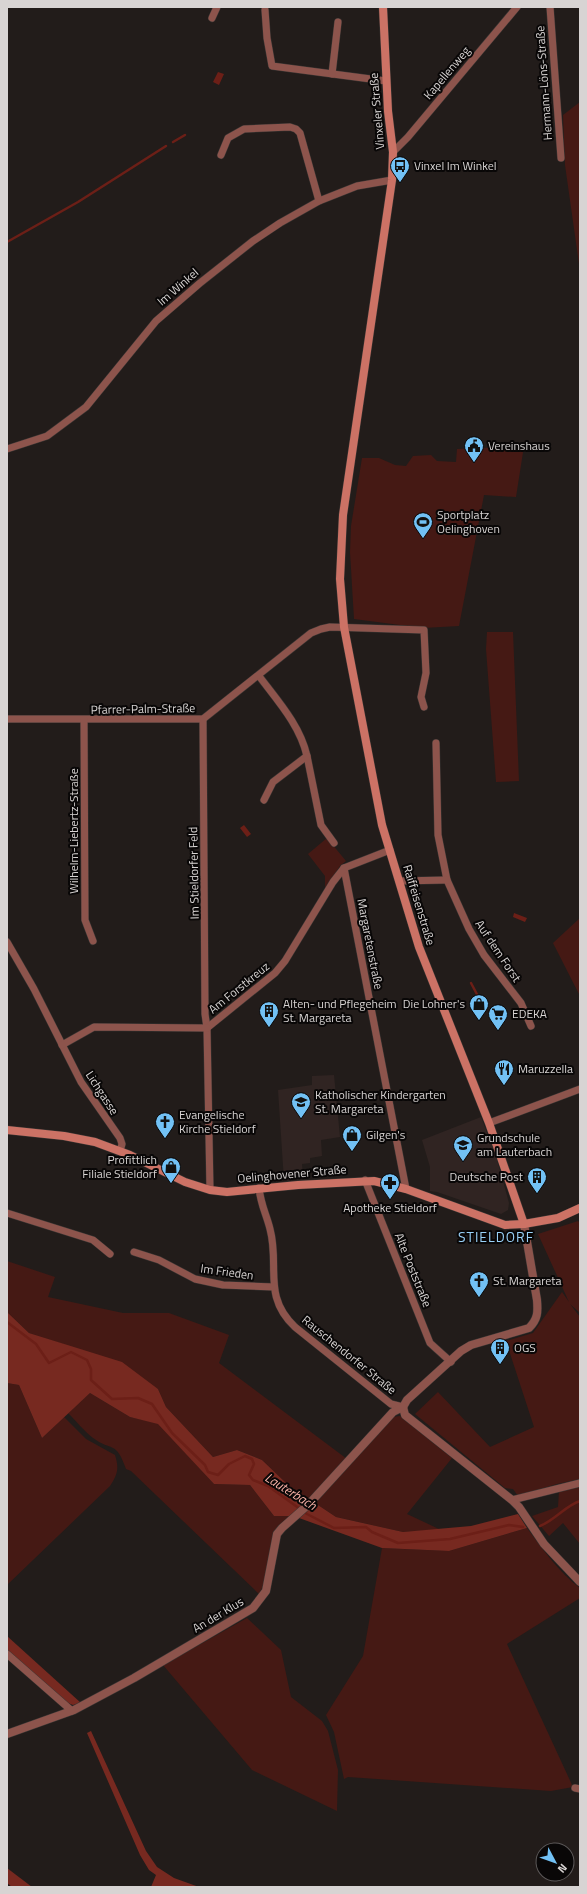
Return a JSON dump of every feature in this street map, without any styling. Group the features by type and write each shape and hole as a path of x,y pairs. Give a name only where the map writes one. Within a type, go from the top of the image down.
{"main road":[{"name":"Vinxeler Straße","path":"340,579 343,515 392,180 393,152 386,81 383,7"},
{"name":"Raiffeisenstraße","path":"340,579 344,627 375,798 421,953 489,1123 524,1224"},
{"name":"Oelinghovener Straße","path":"7,1130 72,1137 95,1142 120,1151 185,1182 210,1190 227,1192 259,1188 365,1180 385,1182 490,1221 505,1225 524,1224 558,1218 580,1208"}],"street":[{"path":"212,18 217,7"},
{"name":"Kapellenweg","path":"393,152 408,137 517,7"},
{"name":"Hermann-Löns-Straße","path":"550,7 561,158"},
{"path":"265,10 267,38 272,66 386,81"},
{"path":"332,74 338,22"},
{"path":"220,155 228,138 244,129 290,127 296,129 300,133 319,201"},
{"name":"Im Winkel","path":"7,450 48,436 86,407 156,321 200,282 253,241 280,223 319,201 357,186 392,180"},
{"name":"Pfarrer-Palm-Straße","path":"7,719 203,719 259,676 311,633 321,628 344,627 424,630 426,673 421,697 424,707"},
{"path":"259,676 296,726 304,744 321,825 334,843"},
{"name":"Im Stieldorfer Feld","path":"203,719 205,1014 207,1028"},
{"name":"Wilhelm-Liebertz-Straße","path":"84,720 85,920 93,941"},
{"name":"Auf dem Forst","path":"436,743 438,835 447,880 469,929 484,955 521,1003 531,1026"},
{"path":"264,800 273,782 307,756"},
{"path":"344,868 390,850"},
{"name":"Am Forstkreuz","path":"210,1190 207,1028 275,973 285,961 333,882 344,868"},
{"name":"Margaretenstraße","path":"344,868 406,1189"},
{"path":"400,881 447,880"},
{"name":"Lichgasse","path":"7,942 34,989 81,1082 120,1138 122,1144 120,1151"},
{"path":"62,1045 94,1027 207,1028"},
{"path":"489,1123 580,1089"},
{"name":"Alte Poststraße","path":"365,1180 430,1343 450,1362"},
{"name":"Rauschendorfer Straße","path":"259,1188 261,1205 270,1229 273,1246 274,1288 282,1312 295,1327 391,1404 403,1407 405,1415 512,1500 544,1544 580,1582"},
{"path":"7,1213 93,1240 110,1254"},
{"name":"An der Klus","path":"7,1734 72,1711 134,1678 244,1615 257,1605 268,1584 277,1534 309,1504 393,1412 403,1407 407,1400 461,1351 471,1345 529,1328 534,1323 538,1313 538,1300 524,1224"},
{"name":"Im Frieden","path":"134,1252 159,1260 195,1279 223,1285 274,1288"},
{"path":"512,1500 580,1483"},
{"path":"7,1654 72,1711"}],"shaded area":[{"path":"218,72 224,74 219,85 213,82"},
{"path":"580,102 580,271 565,165 563,115"},
{"path":"524,446 516,497 484,495 459,626 423,628 354,619 350,552 351,526 362,458 379,458 395,465 406,466 413,456 431,455 437,461 456,462 457,449"},
{"path":"487,632 513,632 519,781 496,782 486,649"},
{"path":"244,825 251,834 247,837 240,828"},
{"path":"327,838 346,861 340,866 325,888 325,876 308,854"},
{"path":"514,913 527,918 525,922 513,917"},
{"path":"580,918 580,996 553,943"},
{"path":"334,1075 340,1137 321,1140 322,1156 310,1158 310,1163 302,1164 303,1178 284,1181 278,1090 312,1085 312,1076"},
{"name":"Grundschule am Lauterbach","path":"481,1117 496,1156 509,1203 508,1210 501,1214 437,1192 430,1191 430,1167 422,1140"},
{"path":"578,1221 580,1223 580,1313 570,1304 580,1317 580,1479 557,1484 518,1496 513,1489 505,1488 415,1414 438,1392 490,1447 534,1427 506,1341 533,1333 562,1292 569,1302 538,1234"},
{"path":"7,1261 55,1277 48,1297 123,1313 169,1313 229,1335 219,1363 347,1459 306,1502 262,1460 237,1450 213,1457 166,1407 158,1389 63,1344 29,1333 7,1312"},
{"path":"7,1312 29,1333 122,1362 158,1389 166,1407 213,1457 237,1450 262,1460 306,1502 292,1516 274,1516 250,1485 214,1484 158,1424 130,1417 90,1393 42,1438 19,1385 7,1383"},
{"path":"7,1383 19,1385 42,1438 64,1417 86,1439 115,1455 117,1467 115,1478 110,1486 7,1585"},
{"path":"90,1393 130,1417 158,1423 214,1484 250,1485 274,1516 292,1516 280,1525 274,1532 266,1580 259,1594 131,1471 126,1469 116,1450 93,1438 68,1413"},
{"path":"400,1416 452,1458 407,1514 441,1530 403,1532 336,1517 315,1503 393,1417"},
{"path":"580,1486 580,1544 563,1523 549,1536 532,1516 558,1507 559,1491"},
{"path":"315,1503 336,1517 403,1532 471,1526 518,1514 527,1528 449,1551 382,1548 299,1518"},
{"path":"527,1528 558,1568 580,1588 580,1598 507,1644 573,1787 551,1791 348,1777 344,1779 334,1732 326,1715 363,1656 382,1548 449,1551"},
{"path":"247,1618 281,1650 291,1697 322,1721 328,1731 338,1770 337,1811 252,1770 163,1665"},
{"path":"7,1636 81,1703 73,1705 65,1702 7,1651"},
{"path":"91,1731 146,1851 157,1867 174,1878 199,1887 151,1887 156,1875 149,1870 140,1855 87,1733"},
{"path":"7,1868 32,1887 12,1887 7,1883"}],"waterway":[{"path":"173,142 185,135"},
{"path":"7,242 78,202 166,146"},
{"path":"471,983 480,1000"},
{"name":"Lauterbach","path":"7,1322 36,1344 49,1363 71,1352 87,1360 91,1369 91,1380 112,1399 138,1398 152,1404 172,1433 205,1465 208,1472 218,1475 229,1464 245,1456 252,1459 254,1464 249,1475 253,1480 268,1486 307,1514 334,1528 366,1527 372,1532 398,1543 450,1539 509,1525 523,1527"},
{"name":"Lauterbach","path":"540,1526 580,1501"}],"place":[{"name":"Vinxel Im Winkel","path":"400,183"},
{"name":"Vereinshaus","path":"474,463"},
{"name":"Sportplatz Oelinghoven","path":"423,539"},
{"name":"Die Lohner's","path":"479,1021"},
{"name":"Alten- und Pflegeheim St. Margareta","path":"269,1028"},
{"name":"EDEKA","path":"498,1031"},
{"name":"Maruzzella","path":"504,1086"},
{"name":"Katholischer Kindergarten St. Margareta","path":"301,1119"},
{"name":"Evangelische Kirche Stieldorf","path":"165,1139"},
{"name":"Gilgen's","path":"352,1152"},
{"name":"Grundschule am Lauterbach","path":"463,1162"},
{"name":"Profittlich Filiale Stieldorf","path":"171,1184"},
{"name":"Deutsche Post","path":"537,1194"},
{"name":"Apotheke Stieldorf","path":"390,1200"},
{"name":"St. Margareta","path":"479,1298"},
{"name":"OGS","path":"500,1365"}],"district":[{"name":"STIELDORF","path":"496,1237"}]}
